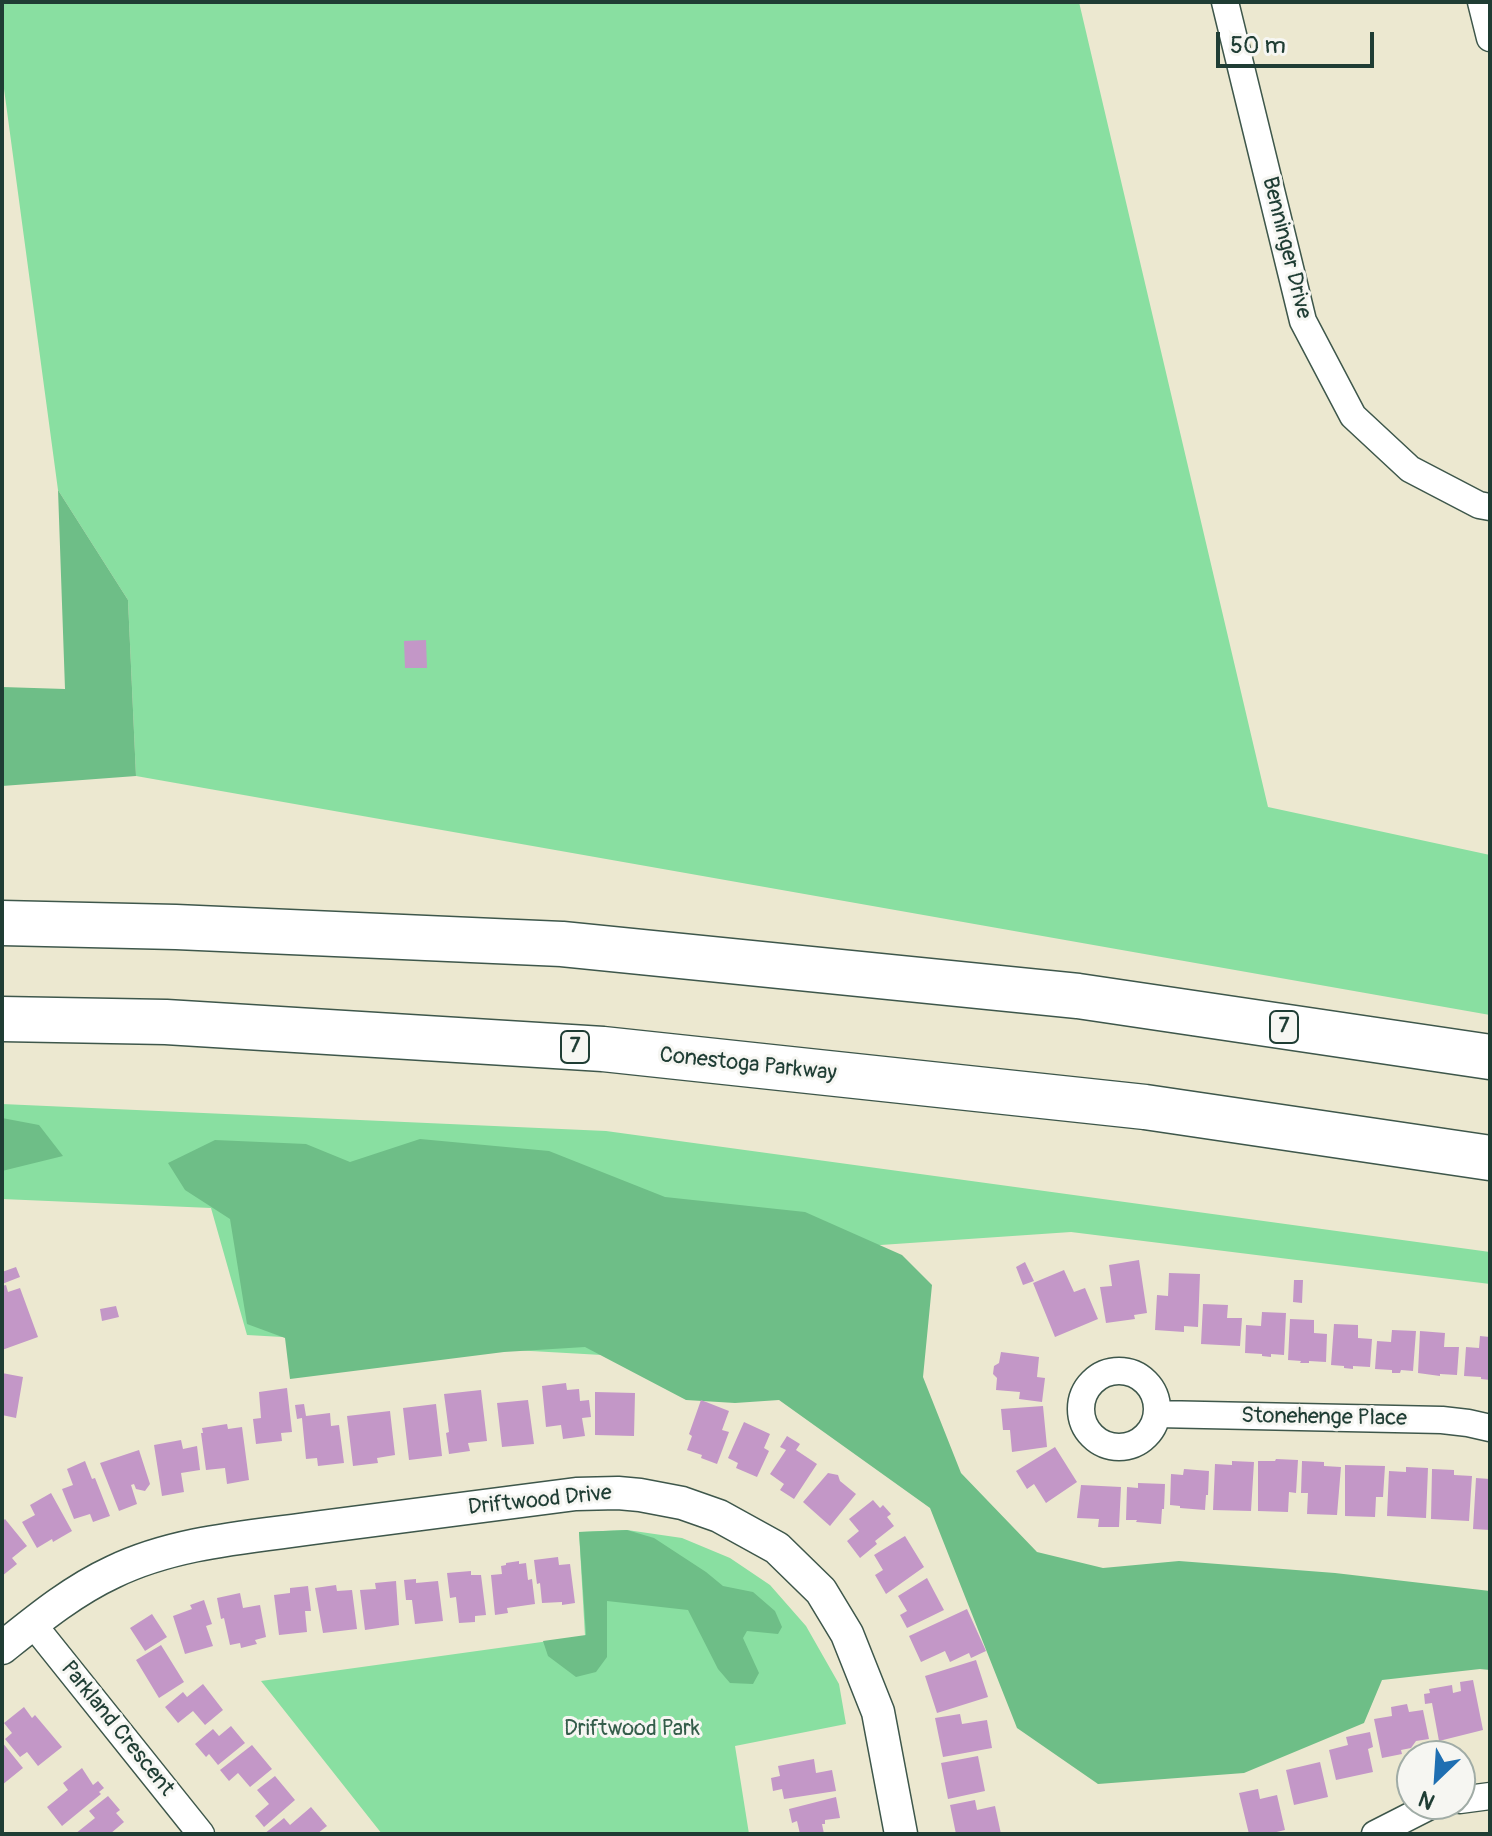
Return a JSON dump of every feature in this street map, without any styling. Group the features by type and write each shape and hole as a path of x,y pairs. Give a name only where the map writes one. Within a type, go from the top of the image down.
{"highway":[{"name":"7","path":"2,923 176,927 562,944 1078,996 1490,1057"},
{"name":"Conestoga Parkway","path":"2,1019 166,1022 603,1049 1145,1107 1490,1158"}],"street":[{"name":"Benninger Drive","path":"1225,2 1303,321 1353,416 1410,469 1479,505 1490,507"},
{"path":"1481,2 1490,38"},
{"name":"Stonehenge Place","path":"1157,1414 1442,1420 1490,1428"},
{"name":"Driftwood Drive","path":"2,1648 67,1598 111,1572 174,1550 238,1538 576,1494 618,1493 682,1503 719,1516 777,1548 821,1591 847,1634 878,1712 901,1834"},
{"name":"Parkland Crescent","path":"32,1623 201,1834"},
{"path":"1375,1834 1403,1820"}],"green space":[{"path":"2,2 1079,2 1268,807 1490,855 1490,1015 136,776 128,600 58,490 2,74"},
{"path":"58,490 128,600 136,776 2,786 2,687 65,689"},
{"path":"2,1104 606,1131 1490,1252 1490,1284 1071,1232 866,1246 868,1370 247,1335 211,1208 2,1199"},
{"path":"2,1118 39,1125 63,1156 2,1171"},
{"path":"420,1139 549,1151 665,1197 805,1212 902,1255 932,1285 923,1377 961,1473 1037,1552 1103,1568 1179,1561 1335,1573 1490,1591 1490,1670 1382,1680 1364,1723 1244,1773 1098,1784 1017,1728 930,1508 779,1400 735,1403 686,1400 585,1347 504,1352 290,1379 285,1338 247,1324 230,1219 185,1190 168,1163 215,1140 306,1144 350,1162"},
{"name":"Driftwood Park","path":"627,1530 682,1538 730,1558 770,1585 806,1626 839,1684 846,1724 735,1746 749,1834 382,1834 261,1681 585,1636 579,1532"},
{"path":"627,1530 654,1538 723,1586 753,1592 775,1611 782,1627 778,1634 747,1631 743,1638 759,1673 753,1684 730,1683 718,1669 688,1610 607,1601 607,1657 596,1672 576,1677 548,1656 543,1641 586,1635 579,1532"}],"building":[{"path":"426,640 427,668 405,668 404,641"},
{"path":"1139,1260 1147,1313 1134,1315 1135,1319 1106,1323 1100,1287 1112,1286 1109,1265"},
{"path":"1025,1262 1034,1281 1023,1285 1016,1267"},
{"path":"16,1267 20,1277 2,1284 2,1272"},
{"path":"1064,1270 1074,1292 1085,1288 1098,1319 1055,1337 1033,1283"},
{"path":"1169,1273 1200,1274 1198,1327 1184,1326 1184,1332 1155,1330 1157,1295 1168,1296"},
{"path":"1294,1280 1303,1280 1302,1303 1293,1302"},
{"path":"6,1285 8,1292 20,1288 38,1337 2,1350 2,1286"},
{"path":"1203,1304 1228,1305 1227,1318 1242,1318 1240,1346 1201,1344"},
{"path":"116,1306 119,1317 102,1321 100,1309"},
{"path":"1262,1312 1286,1313 1284,1355 1271,1354 1271,1357 1245,1353 1246,1325 1261,1326"},
{"path":"1290,1319 1314,1320 1314,1333 1327,1334 1326,1362 1288,1360"},
{"path":"1334,1324 1358,1325 1358,1338 1372,1339 1370,1367 1353,1366 1353,1369 1331,1365"},
{"path":"1392,1330 1416,1331 1413,1371 1392,1373 1392,1370 1375,1369 1377,1341 1391,1342"},
{"path":"1420,1331 1445,1333 1444,1347 1459,1347 1457,1375 1418,1373"},
{"path":"1480,1336 1490,1337 1490,1380 1464,1376 1466,1347 1479,1348"},
{"path":"1001,1352 1039,1357 1037,1377 1045,1378 1042,1402 1019,1399 1020,1392 996,1390 994,1366 999,1363"},
{"path":"2,1373 23,1377 16,1418 2,1415"},
{"path":"566,1383 567,1390 579,1389 580,1401 589,1400 591,1417 582,1418 585,1436 563,1439 561,1425 546,1427 542,1386"},
{"path":"287,1388 292,1432 281,1433 282,1441 256,1444 253,1419 261,1418 259,1392"},
{"path":"481,1390 487,1441 468,1443 470,1451 449,1454 444,1394"},
{"path":"595,1392 635,1393 634,1436 595,1435"},
{"path":"528,1400 534,1444 502,1447 497,1403"},
{"path":"701,1400 729,1411 722,1430 729,1432 717,1464 687,1450"},
{"path":"304,1404 306,1416 330,1413 331,1426 339,1425 344,1463 318,1466 317,1458 306,1459 302,1418 297,1419 295,1405"},
{"path":"436,1404 442,1456 409,1460 403,1408"},
{"path":"1043,1406 1047,1447 1012,1452 1010,1430 1003,1430 1001,1409"},
{"path":"390,1411 395,1455 377,1458 378,1463 353,1466 347,1416"},
{"path":"744,1422 770,1434 764,1448 769,1451 757,1477 736,1468 738,1463 728,1458"},
{"path":"227,1424 228,1429 242,1427 249,1480 227,1484 225,1468 206,1470 202,1428"},
{"path":"787,1436 800,1444 796,1450 817,1464 794,1499 780,1490 784,1484 770,1474 786,1450 780,1447"},
{"path":"181,1440 183,1449 197,1446 200,1470 181,1473 184,1492 162,1496 154,1445"},
{"path":"1055,1447 1077,1482 1046,1503 1034,1484 1027,1489 1016,1471"},
{"path":"139,1450 150,1484 145,1491 131,1485 137,1504 119,1511 100,1463"},
{"path":"1298,1460 1296,1493 1289,1492 1288,1512 1258,1511 1258,1461"},
{"path":"85,1461 110,1516 93,1522 90,1514 74,1519 62,1489 73,1485 67,1469"},
{"path":"1232,1461 1254,1462 1251,1511 1213,1510 1215,1464 1232,1465"},
{"path":"1302,1461 1341,1467 1337,1515 1307,1514 1308,1493 1301,1493"},
{"path":"1345,1465 1385,1466 1383,1497 1376,1497 1375,1517 1345,1516"},
{"path":"1406,1467 1428,1468 1426,1518 1387,1516 1389,1471 1406,1472"},
{"path":"1184,1469 1209,1471 1205,1510 1170,1505 1171,1474 1183,1475"},
{"path":"1432,1469 1454,1470 1454,1475 1472,1476 1469,1521 1431,1519"},
{"path":"828,1473 838,1475 840,1481 856,1494 830,1526 803,1502"},
{"path":"1476,1478 1490,1479 1490,1530 1473,1529"},
{"path":"1138,1483 1165,1484 1161,1524 1126,1520 1127,1487 1138,1488"},
{"path":"1081,1485 1121,1487 1119,1527 1098,1527 1099,1519 1077,1518"},
{"path":"51,1493 72,1531 37,1548 22,1522 35,1515 30,1505"},
{"path":"873,1500 891,1514 887,1517 894,1526 860,1558 847,1541 859,1531 849,1519"},
{"path":"5,1519 27,1546 12,1558 17,1564 2,1576 2,1522"},
{"path":"905,1536 924,1567 886,1594 875,1575 883,1570 874,1555"},
{"path":"558,1557 559,1565 570,1564 575,1603 542,1603 534,1560"},
{"path":"519,1561 519,1564 526,1563 528,1580 532,1579 535,1604 507,1608 508,1613 495,1615 491,1575 502,1574 501,1566 506,1563"},
{"path":"471,1571 471,1575 481,1575 486,1615 475,1616 475,1622 459,1623 456,1597 450,1598 447,1573"},
{"path":"927,1578 944,1610 907,1628 900,1615 907,1611 898,1596"},
{"path":"416,1579 416,1583 438,1581 443,1621 415,1624 412,1600 406,1600 404,1580"},
{"path":"396,1581 399,1625 365,1630 360,1590 376,1589 375,1583"},
{"path":"336,1585 337,1591 352,1590 357,1629 323,1633 315,1588"},
{"path":"308,1586 311,1611 305,1611 307,1632 279,1635 274,1595 290,1593 290,1588"},
{"path":"240,1593 243,1608 260,1605 266,1637 255,1640 257,1644 241,1648 240,1643 230,1645 217,1598"},
{"path":"204,1600 212,1624 206,1626 213,1646 185,1654 173,1616 192,1609 190,1605"},
{"path":"967,1609 986,1651 971,1658 969,1653 950,1662 945,1651 921,1662 909,1636"},
{"path":"152,1614 167,1637 145,1651 130,1628"},
{"path":"161,1645 184,1682 159,1698 136,1660"},
{"path":"976,1660 988,1697 937,1713 925,1676"},
{"path":"1473,1680 1483,1730 1439,1740 1432,1703 1425,1704 1424,1694 1430,1693 1429,1689 1452,1685 1453,1693 1461,1691 1460,1682"},
{"path":"203,1684 223,1710 205,1725 193,1711 178,1723 165,1707 183,1692 187,1697"},
{"path":"1407,1704 1409,1712 1423,1710 1429,1739 1396,1740 1396,1755 1382,1758 1374,1719 1392,1716 1391,1707"},
{"path":"24,1707 32,1718 35,1715 62,1747 38,1766 27,1752 20,1757 5,1739 12,1733 4,1723"},
{"path":"960,1714 962,1724 987,1720 992,1748 943,1757 935,1718"},
{"path":"231,1726 245,1743 218,1765 195,1744 213,1729 219,1736"},
{"path":"1370,1732 1373,1747 1368,1749 1373,1772 1336,1780 1329,1750 1348,1745 1346,1737"},
{"path":"2,1742 23,1768 2,1785"},
{"path":"252,1745 272,1769 250,1787 238,1773 229,1781 220,1770"},
{"path":"978,1756 985,1791 948,1799 941,1763"},
{"path":"814,1759 816,1773 832,1770 836,1791 784,1799 782,1789 773,1791 771,1778 780,1776 778,1766"},
{"path":"1320,1762 1328,1797 1294,1805 1286,1770"},
{"path":"82,1768 93,1785 98,1781 104,1788 99,1792 101,1794 62,1826 47,1807 68,1790 63,1783"},
{"path":"275,1776 295,1800 264,1827 255,1816 269,1804 257,1790"},
{"path":"1258,1789 1260,1799 1277,1795 1285,1830 1249,1834 1239,1793"},
{"path":"108,1796 120,1810 116,1813 124,1822 110,1834 75,1834 95,1818 89,1811"},
{"path":"836,1797 840,1818 825,1820 822,1824 824,1834 800,1834 797,1821 792,1823 789,1809"},
{"path":"975,1800 977,1810 995,1806 1001,1834 956,1834 950,1805"},
{"path":"311,1807 327,1826 317,1834 264,1834 284,1818 290,1825"}]}
